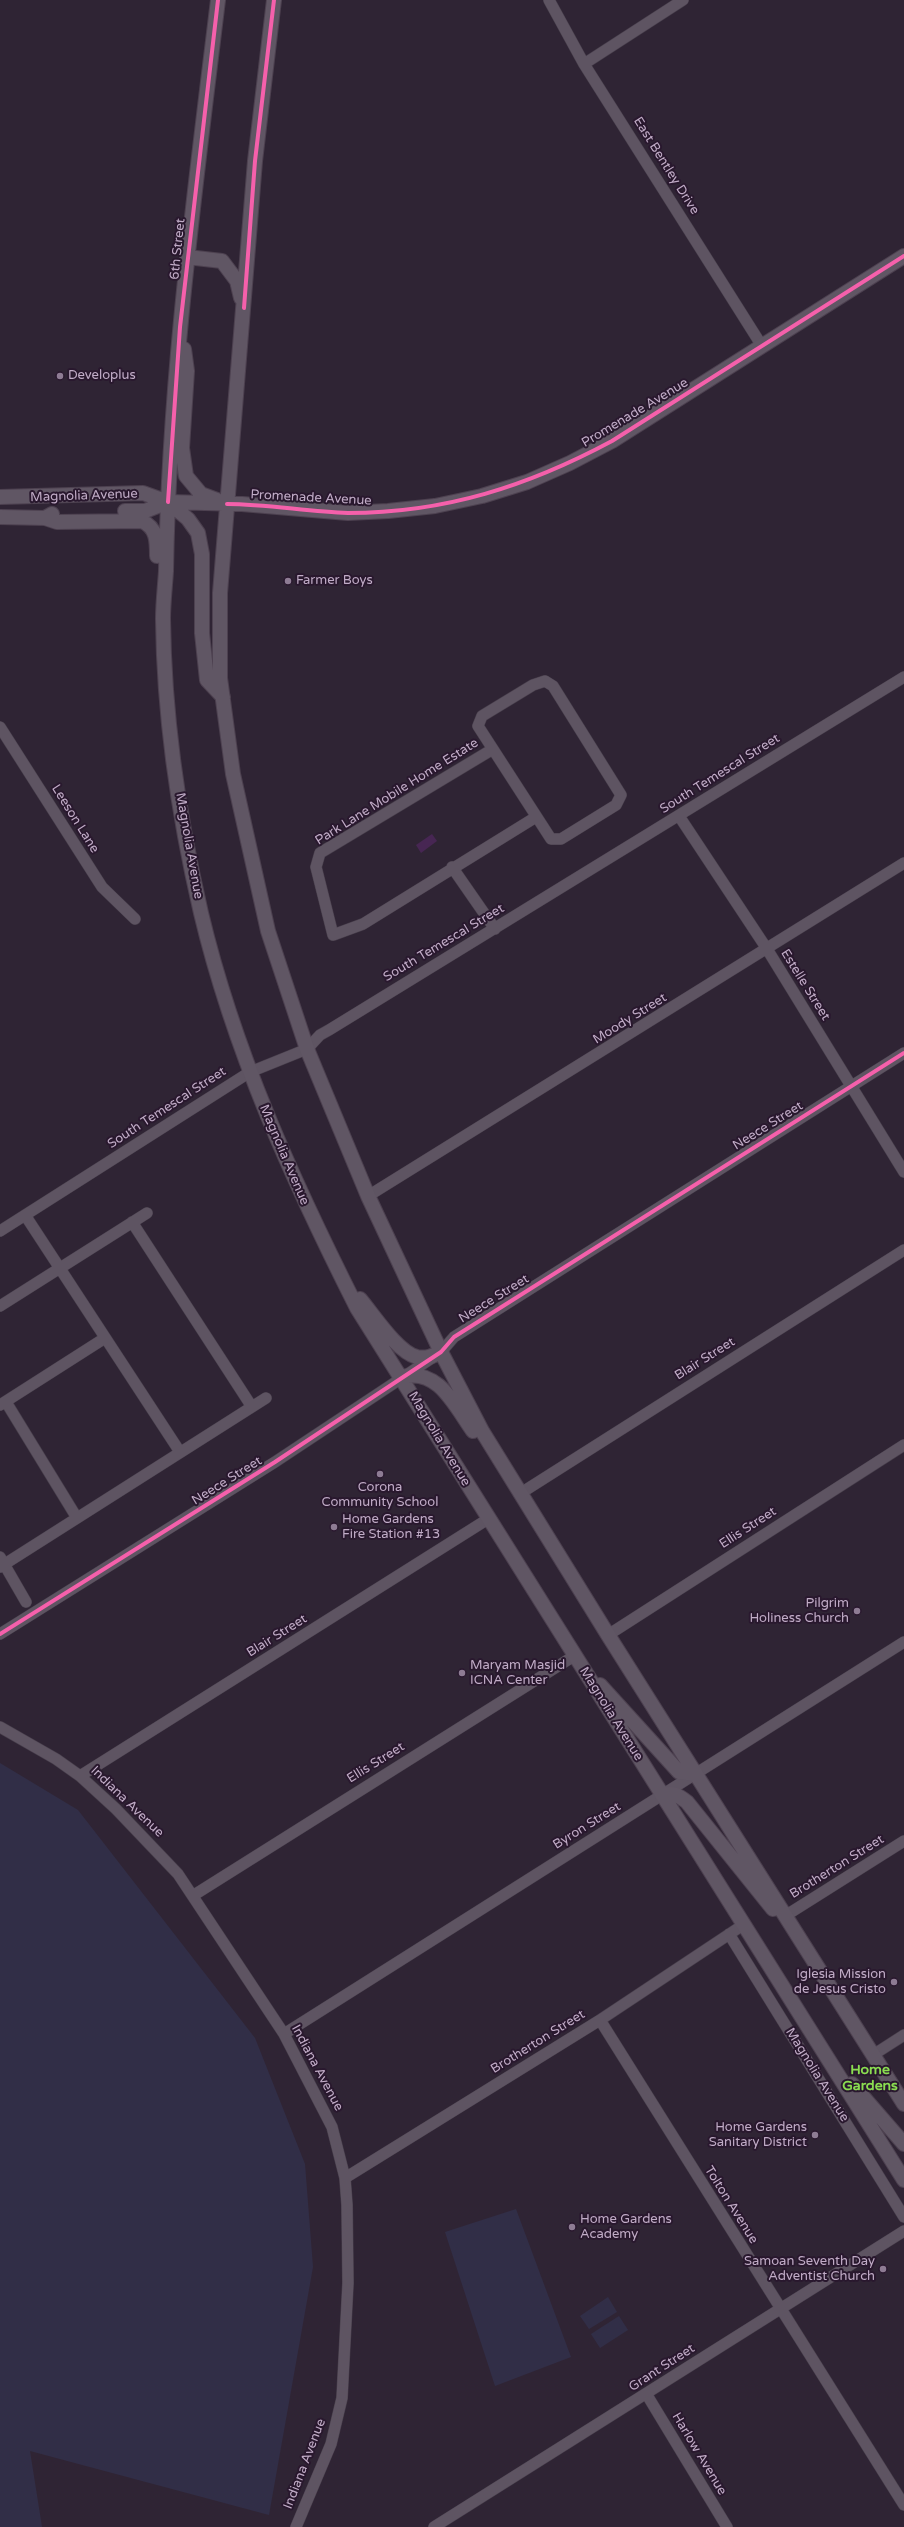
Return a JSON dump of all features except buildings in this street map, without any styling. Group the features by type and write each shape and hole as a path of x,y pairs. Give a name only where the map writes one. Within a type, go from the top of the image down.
{"main road":[{"name":"6th Street","path":"168,502 180,327 218,0"},
{"path":"274,0 255,161 220,593 220,678 233,774 268,932 307,1049 368,1196 441,1352 506,1471"},
{"name":"Promenade Avenue","path":"227,504 368,512 435,506 482,496 527,482 570,463 612,441 904,256"},
{"path":"187,257 222,261 237,281 244,308"},
{"path":"180,327 187,371 182,448 186,476 201,494 227,504"},
{"name":"Magnolia Avenue","path":"0,497 144,493 168,502 227,504"},
{"path":"168,502 188,519 198,533 202,554 202,632 207,680 223,697"},
{"name":"Magnolia Avenue","path":"0,517 45,518 55,512 145,511 168,502"},
{"name":"Magnolia Avenue","path":"168,502 163,616 172,740 190,861 212,956 250,1072 289,1170 356,1308 402,1377 488,1520 904,2180"},
{"path":"45,518 58,522 132,519 149,524 157,540 157,580 163,616"},
{"path":"339,1273 404,1349 420,1357 429,1357 441,1352"},
{"path":"402,1377 416,1374 424,1376 446,1394 506,1471 904,2104"},
{"path":"574,1656 678,1772 696,1774"},
{"path":"662,1795 670,1793 678,1795 687,1802 770,1907 785,1916"},
{"path":"820,2047 904,2144"}],"street":[{"name":"East Bentley Drive","path":"549,0 584,64 762,346"},
{"path":"584,64 683,0"},
{"name":"South Temescal Street","path":"0,1231 250,1072 307,1049 320,1035 680,816 904,677"},
{"name":"Park Lane Mobile Home Estate","path":"544,681 553,686 621,795 616,805 561,839 551,839 536,817 478,726 482,716 533,685 544,681"},
{"name":"Leeson Lane","path":"0,727 102,888 135,919"},
{"name":"Park Lane Mobile Home Estate","path":"493,749 320,854 316,866 333,935 363,924 452,867 536,817"},
{"name":"Estelle Street","path":"680,816 767,950 904,1172"},
{"name":"Moody Street","path":"368,1196 767,950 904,863"},
{"path":"452,867 495,929"},
{"name":"Neece Street","path":"0,1634 275,1462 441,1352 454,1336 904,1053"},
{"path":"0,1306 147,1213"},
{"path":"25,1215 180,1452"},
{"path":"132,1222 252,1407"},
{"name":"Blair Street","path":"521,1493 904,1250"},
{"path":"77,1518 3,1404 106,1338"},
{"path":"26,1602 2,1563 77,1518 266,1398"},
{"name":"Ellis Street","path":"608,1634 904,1445"},
{"name":"Blair Street","path":"80,1776 488,1520"},
{"name":"Byron Street","path":"284,2034 904,1642"},
{"name":"Ellis Street","path":"194,1895 574,1656"},
{"name":"Indiana Avenue","path":"0,1727 56,1759 80,1776 164,1858 194,1895 284,2034 332,2127 345,2178 348,2283 342,2398 331,2444 296,2527"},
{"name":"Brotherton Street","path":"785,1916 904,1841"},
{"name":"Brotherton Street","path":"345,2178 600,2020 744,1925"},
{"name":"Magnolia Avenue","path":"729,1934 904,2217"},
{"name":"Tolton Avenue","path":"600,2020 779,2309 904,2505"},
{"path":"873,2055 904,2035"},
{"name":"Grant Street","path":"434,2527 647,2395 779,2309 904,2231"},
{"name":"Harlow Avenue","path":"647,2395 727,2527"}],"shaded area":[{"path":"432,834 437,841 421,853 416,845"},
{"path":"0,1763 78,1810 255,2038 305,2164 313,2267 269,2515 30,2451 42,2527 0,2527"},
{"path":"516,2209 571,2357 495,2386 445,2232"},
{"path":"608,2297 617,2312 589,2329 580,2316"},
{"path":"619,2316 628,2330 600,2348 591,2334"}],"cycle path":[{"path":"168,502 180,327 218,0"},
{"path":"244,308 255,161 274,0"},
{"path":"227,504 258,505 348,513 384,512 452,502 517,484 581,457 612,441 904,256"},
{"path":"0,1634 275,1462 441,1352 454,1337 904,1053"}],"place":[{"name":"Developlus","path":"60,376"},
{"name":"Farmer Boys","path":"288,581"},
{"name":"Corona Community School","path":"380,1474"},
{"name":"Home Gardens Fire Station #13","path":"334,1527"},
{"name":"Pilgrim Holiness Church","path":"857,1611"},
{"name":"Maryam Masjid ICNA Center","path":"462,1673"},
{"name":"Iglesia Mission de Jesus Cristo","path":"894,1982"},
{"name":"Home Gardens Sanitary District","path":"815,2135"},
{"name":"Home Gardens Academy","path":"572,2227"},
{"name":"Samoan Seventh Day Adventist Church","path":"883,2269"}],"district":[{"name":"Home Gardens","path":"870,2078"}]}
